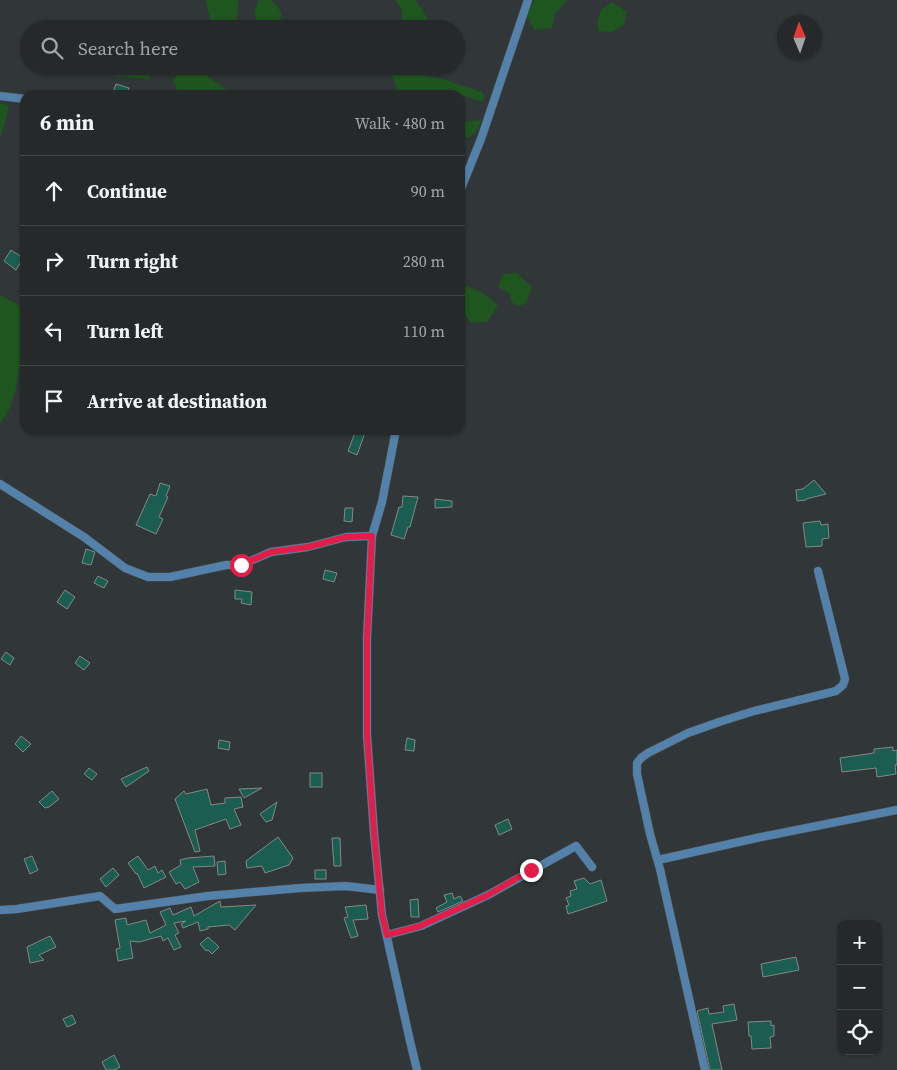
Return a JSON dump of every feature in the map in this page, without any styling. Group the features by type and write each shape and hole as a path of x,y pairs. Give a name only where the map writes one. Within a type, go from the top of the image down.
{"street":[{"path":"465,179 481,139 528,0"},
{"path":"0,96 20,98"},
{"path":"395,435 382,502 372,536 367,638 367,735 382,915 417,1070"},
{"path":"0,484 84,537 125,568 148,576 170,577 226,566 241,565 271,552 308,547 346,537 372,536"},
{"path":"705,1070 658,860 650,834 637,774 637,763 640,758 648,753 688,733 754,711 836,691 843,685 845,679 818,571"},
{"path":"658,860 751,839 897,810"},
{"path":"387,935 420,926 488,895 576,846 592,867"},
{"path":"0,910 100,896 115,909 208,896 300,888 346,886 380,890"}],"green space":[{"path":"206,0 239,0 236,20 210,19"},
{"path":"259,0 272,0 280,10 281,18 280,20 256,20 255,10"},
{"path":"395,0 416,0 428,20 404,20 401,18 402,9"},
{"path":"534,0 567,0 556,12 552,28 534,30 527,16"},
{"path":"612,2 627,12 624,25 612,32 599,31 597,24 601,10"},
{"path":"113,75 151,75 149,79"},
{"path":"178,75 205,75 227,90 177,90 173,80"},
{"path":"392,75 422,75 443,79 482,92 485,96 482,102 465,96 465,90 397,90"},
{"path":"0,103 9,106 0,137"},
{"path":"482,120 474,133 465,138 465,122"},
{"path":"517,273 532,287 527,303 519,306 512,303 510,294 498,287 503,274"},
{"path":"465,286 483,293 498,306 487,322 471,323 465,315"},
{"path":"0,295 20,308 20,362 16,389 10,408 0,424"}],"building":[{"path":"116,84 129,88 128,90 114,90"},
{"path":"11,250 20,256 20,263 16,270 4,261"},
{"path":"354,435 364,435 357,455 348,451"},
{"path":"814,480 826,494 797,501 796,490 803,489"},
{"path":"160,483 170,486 166,496 168,497 159,517 163,519 156,534 136,525 150,494 156,496"},
{"path":"403,496 418,497 410,527 408,527 404,539 391,535 399,507 402,507"},
{"path":"435,499 452,501 452,507 435,508"},
{"path":"345,508 353,508 352,522 344,521"},
{"path":"820,521 821,525 828,524 829,538 822,539 822,546 806,547 803,523"},
{"path":"86,549 95,552 91,565 82,563"},
{"path":"325,570 337,573 334,582 323,579"},
{"path":"98,576 108,581 104,588 94,583"},
{"path":"65,590 75,597 67,609 57,602"},
{"path":"235,590 252,592 251,605 241,603 242,599 235,599"},
{"path":"6,652 14,658 10,665 1,659"},
{"path":"80,656 90,663 84,670 75,663"},
{"path":"21,736 31,744 23,752 15,744"},
{"path":"407,738 415,740 414,751 405,750"},
{"path":"219,740 230,742 229,750 218,748"},
{"path":"893,747 893,751 897,750 896,774 877,777 876,768 842,772 840,758 874,753 874,749"},
{"path":"147,767 149,771 126,787 121,779"},
{"path":"89,768 97,774 92,780 84,774"},
{"path":"310,773 322,773 322,787 310,787"},
{"path":"262,788 244,798 239,789"},
{"path":"207,789 211,805 225,803 225,798 241,797 243,807 234,809 241,825 230,829 226,819 195,830 200,851 195,852 175,799 184,791 186,794"},
{"path":"52,791 59,799 45,808 39,802"},
{"path":"277,802 272,820 266,822 260,814"},
{"path":"508,819 512,829 499,835 495,825"},
{"path":"278,837 293,858 289,865 265,873 262,866 247,868 246,861"},
{"path":"332,838 340,838 341,866 334,866"},
{"path":"32,856 38,870 30,874 24,859"},
{"path":"138,856 148,870 155,866 158,873 162,870 166,877 144,888 137,873 128,863"},
{"path":"214,856 215,866 193,867 199,882 185,889 180,882 176,884 169,872 181,865 180,860"},
{"path":"225,861 226,874 218,875 217,862"},
{"path":"113,868 119,875 106,887 100,879"},
{"path":"315,870 326,870 326,879 315,879"},
{"path":"584,878 590,884 601,880 607,901 568,914 566,906 569,905 566,898 571,896 570,891 577,889 574,881"},
{"path":"452,893 454,899 460,896 463,901 438,912 436,908 447,902 444,895"},
{"path":"418,899 419,917 411,917 410,900"},
{"path":"220,901 221,907 256,905 235,930 229,925 208,927 208,929 200,931 198,922 183,928 181,924 186,921 174,923 179,933 175,935 181,947 174,950 168,938 163,941 161,936 139,942 130,941 133,958 118,961 116,949 120,948 115,920 126,918 127,925 146,920 150,933 166,925 160,912 170,908 173,915 191,907 194,916"},
{"path":"366,905 368,919 353,920 358,936 351,938 344,918 348,917 345,907"},
{"path":"50,936 56,947 39,955 44,960 30,963 27,947"},
{"path":"208,937 219,947 212,954 208,950 206,951 200,944"},
{"path":"796,957 799,970 763,977 761,964"},
{"path":"734,1004 737,1020 712,1024 722,1070 710,1070 697,1011 708,1008 709,1014 724,1012 723,1006"},
{"path":"72,1015 76,1023 67,1027 63,1019"},
{"path":"771,1021 771,1026 774,1025 774,1036 770,1037 771,1048 752,1049 748,1022"},
{"path":"114,1055 120,1067 114,1070 106,1070 102,1062"}],"route":[{"path":"241,565 271,552 308,547 346,537 372,536 367,638 367,735 382,915 387,935 420,926 488,895 531,870"}]}
